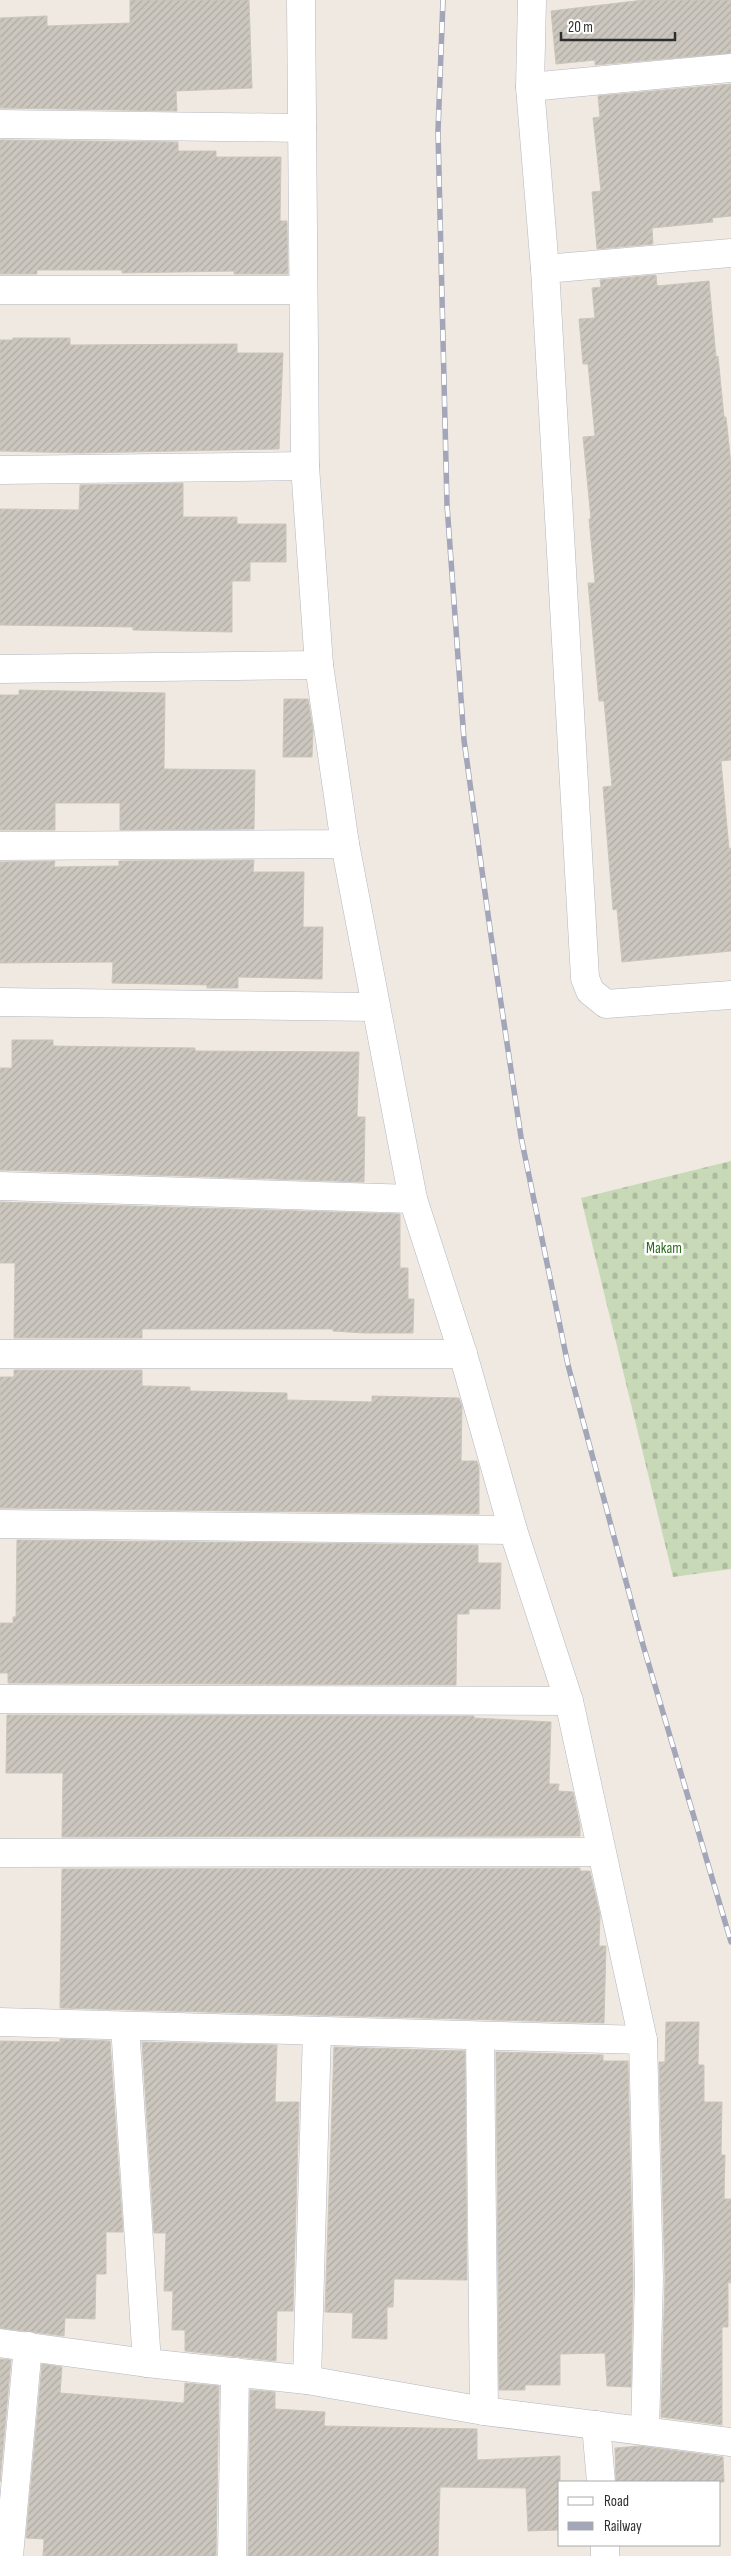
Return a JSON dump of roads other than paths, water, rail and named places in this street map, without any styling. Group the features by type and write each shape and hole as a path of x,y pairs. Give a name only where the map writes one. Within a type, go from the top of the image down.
{"street":[{"path":"301,0 305,466 320,665 345,844 413,1199 463,1354 513,1530 569,1701 600,1852 643,2040 649,2279 645,2431"},
{"path":"532,0 530,87 545,268 585,978 590,991 606,1004 731,995"},
{"path":"530,87 731,68"},
{"path":"0,124 302,128"},
{"path":"545,268 731,253"},
{"path":"0,290 303,290"},
{"path":"0,470 305,466"},
{"path":"0,669 320,665"},
{"path":"0,846 345,844"},
{"path":"0,1002 375,1007"},
{"path":"0,1186 413,1199"},
{"path":"0,1354 463,1354"},
{"path":"0,1524 513,1530"},
{"path":"0,1699 569,1701"},
{"path":"0,1853 600,1852"},
{"path":"0,2022 643,2040"},
{"path":"125,2026 147,2363"},
{"path":"307,2380 317,2031"},
{"path":"480,2036 484,2410"},
{"path":"0,2342 147,2363 307,2380 484,2410 731,2442"},
{"path":"9,2556 28,2346"},
{"path":"232,2556 235,2372"},
{"path":"596,2425 600,2481"}],"railway":[{"path":"443,0 438,131 447,505 464,740 491,936 521,1137 568,1365 643,1645 731,1942"}],"park label":[{"name":"Makam","path":"664,1248"}]}
